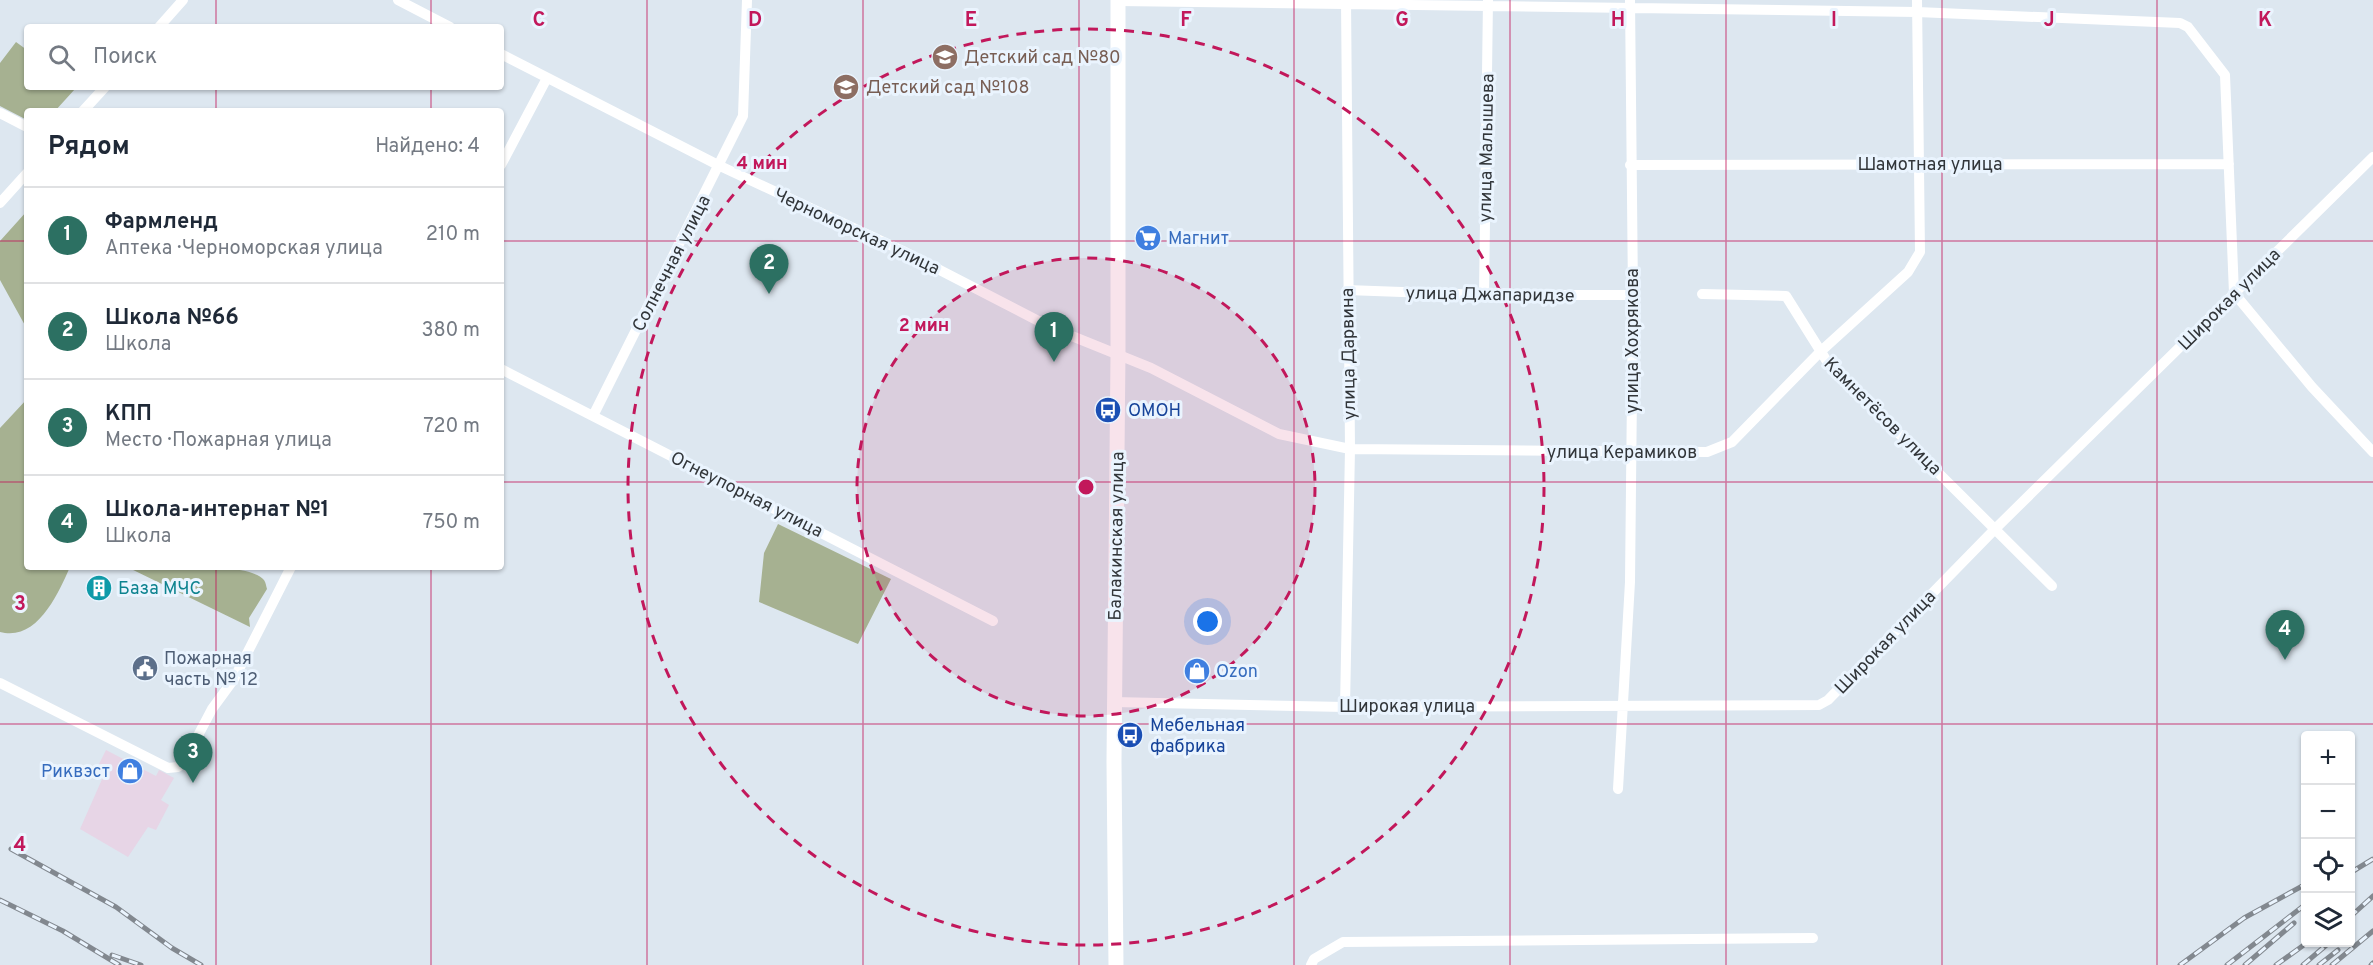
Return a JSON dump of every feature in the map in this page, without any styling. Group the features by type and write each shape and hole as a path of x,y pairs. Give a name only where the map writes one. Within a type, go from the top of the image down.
{"main road":[{"name":"Балакинская улица","path":"1116,965 1114,702 1118,354 1118,0"}],"street":[{"path":"162,24 183,0"},
{"path":"398,0 444,24"},
{"name":"Солнечная улица","path":"593,416 743,116 747,0"},
{"path":"1118,0 1630,5 1917,12 2175,22 2188,27 2225,75 2234,293 2312,387 2373,452"},
{"name":"улица Керамиков","path":"1118,354 1151,368 1279,434 1350,449 1707,452 1732,442 1820,352 1908,272 1920,252 1917,0"},
{"name":"улица Дарвина","path":"1346,2 1350,449 1346,707"},
{"name":"улица Малышева","path":"1484,295 1488,4"},
{"name":"улица Хохрякова","path":"1618,789 1630,582 1632,452 1630,5"},
{"name":"Черноморская улица","path":"504,56 720,166 903,251 1052,328 1118,354"},
{"path":"504,159 547,78"},
{"path":"86,108 102,90"},
{"path":"0,113 24,125"},
{"name":"Широкая улица","path":"1114,702 1346,707 1624,704 1819,705 1828,700 1995,529 2373,157"},
{"name":"Шамотная улица","path":"1630,165 2229,164"},
{"path":"0,203 24,176"},
{"name":"улица Джапаридзе","path":"1347,290 1484,295 1633,295"},
{"name":"Камнетёсов улица","path":"1702,294 1786,296 1820,352 2052,586"},
{"name":"Огнеупорная улица","path":"504,371 993,621"},
{"path":"0,683 168,768 176,768 184,762 212,709 234,679 289,570"},
{"path":"1311,965 1314,959 1343,942 1813,938"}],"shaded area":[{"path":"106,750 156,776 159,770 174,778 161,800 169,805 156,830 148,827 128,857 80,829 107,768 99,764"}],"green space":[{"path":"16,42 24,48 24,90 74,90 58,108 24,108 24,118 0,106 0,63"},
{"path":"24,214 24,324 0,280 0,241"},
{"path":"24,402 24,570 69,570 44,613 25,630 13,633 0,632 0,428"},
{"path":"778,524 891,579 858,644 759,602 764,553"},
{"path":"133,570 240,570 255,574 264,580 267,589 249,618 250,627"}],"railway":[{"path":"11,849 116,907 172,948 201,965"},
{"path":"2355,870 2373,859"},
{"path":"2180,965 2244,918 2301,887"},
{"path":"2355,912 2373,896"},
{"path":"0,900 63,931 119,965"},
{"path":"2227,965 2301,908"},
{"path":"2245,965 2294,923"},
{"path":"2332,965 2373,931"},
{"path":"2276,965 2301,947"},
{"path":"2303,965 2324,947"},
{"path":"2319,965 2338,950"},
{"path":"112,955 141,965"}],"place":[{"name":"Детский сад №80","path":"945,57"},
{"name":"Детский сад №108","path":"846,87"},
{"name":"Магнит","path":"1148,238"},
{"name":"Школа №66","path":"769,294"},
{"name":"Фармленд","path":"1054,362"},
{"name":"ОМОН","path":"1108,410"},
{"name":"База МЧС","path":"99,588"},
{"name":"Школа-интернат №1","path":"2285,660"},
{"name":"Пожарная часть № 12","path":"145,668"},
{"name":"Ozon","path":"1197,671"},
{"name":"Мебельная фабрика","path":"1130,735"},
{"name":"Риквэст","path":"130,771"},
{"name":"КПП","path":"193,783"}]}
